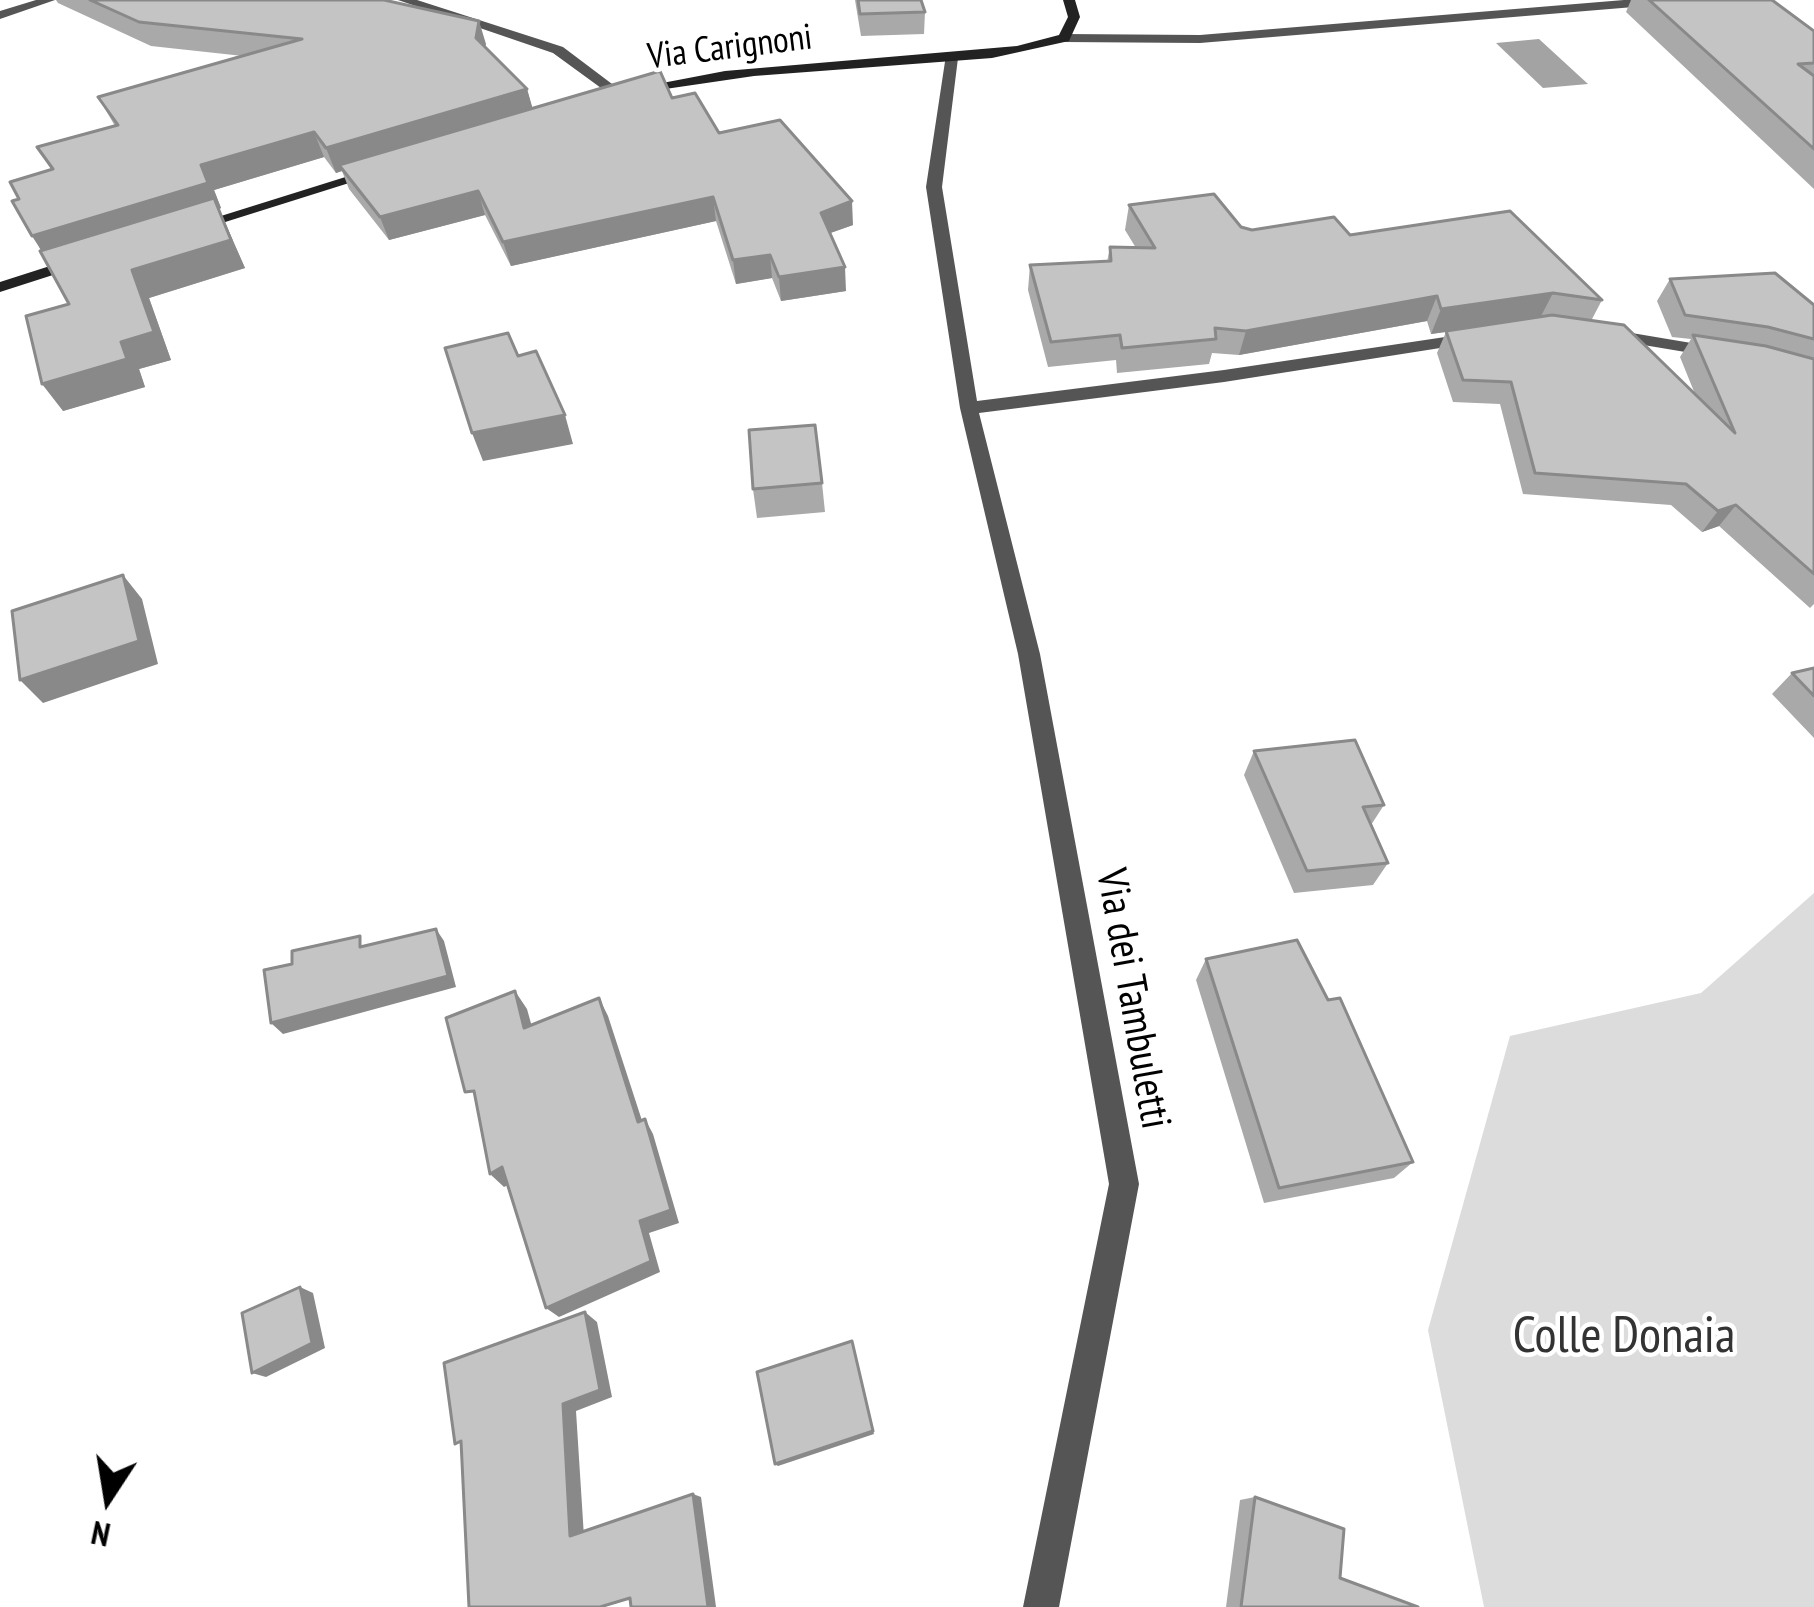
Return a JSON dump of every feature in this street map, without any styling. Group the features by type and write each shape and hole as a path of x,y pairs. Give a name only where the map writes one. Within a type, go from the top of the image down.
{"street":[{"path":"0,15 50,0"},
{"path":"404,0 558,50 617,93"},
{"path":"1069,0 1074,16 1064,38 1200,39 1670,0"},
{"name":"Via Carignoni","path":"595,100 740,71 952,58 1064,38"},
{"name":"Via dei Tambuletti","path":"952,58 934,187 969,407 1029,654 1124,1184 1041,1607"},
{"path":"175,232 396,166"},
{"path":"0,287 87,259"},
{"path":"1595,333 1730,354"},
{"path":"969,407 1224,376 1496,334"}],"green space":[{"name":"Colle Donaia","path":"1814,893 1814,1607 1484,1607 1428,1330 1510,1036 1701,993"}],"shaded area":[{"path":"1539,39 1588,84 1543,88 1496,43"}],"building":[{"path":"90,0 384,0 479,21 476,38 527,89 326,148 314,132 201,165 208,183 32,236 12,201 19,199 10,182 53,169 37,147 118,125 98,97 302,39 139,22"},
{"path":"858,0 921,0 925,12 860,14"},
{"path":"1649,0 1772,0 1814,31 1814,63 1798,64 1814,76 1814,149"},
{"path":"660,71 672,98 695,93 719,133 780,120 852,201 821,213 845,267 779,277 770,255 733,260 713,197 503,242 478,191 380,217 339,165"},
{"path":"1214,194 1241,227 1252,230 1334,217 1350,235 1510,211 1602,300 1553,293 1441,309 1437,296 1246,331 1215,328 1216,339 1122,348 1120,335 1051,342 1030,265 1111,261 1110,247 1155,248 1129,205"},
{"path":"214,198 231,240 132,270 154,332 121,342 127,359 42,384 26,316 69,304 40,251"},
{"path":"1775,273 1814,305 1814,339 1685,315 1670,279"},
{"path":"1552,315 1624,325 1735,433 1693,335 1814,359 1814,574 1736,505 1718,511 1686,484 1535,473 1511,382 1463,380 1446,331"},
{"path":"508,333 518,356 536,351 565,415 472,433 445,348"},
{"path":"815,425 822,483 753,489 749,430"},
{"path":"123,575 139,641 20,680 12,611"},
{"path":"1814,668 1814,696 1792,673"},
{"path":"1355,740 1384,805 1363,807 1388,863 1307,871 1254,751"},
{"path":"436,929 448,976 271,1023 264,970 292,964 292,951 360,936 360,947"},
{"path":"1297,940 1328,1000 1340,998 1413,1162 1279,1188 1206,959"},
{"path":"515,991 524,1028 599,998 638,1122 645,1119 671,1210 640,1221 651,1261 546,1308 502,1167 490,1174 474,1091 465,1092 446,1018"},
{"path":"300,1287 312,1343 252,1373 242,1313"},
{"path":"585,1312 600,1390 563,1404 570,1536 693,1494 708,1607 631,1607 630,1598 600,1607 469,1607 461,1441 455,1444 444,1363"},
{"path":"852,1341 873,1431 775,1464 757,1372"},
{"path":"1255,1497 1344,1529 1340,1578 1418,1607 1241,1607"}]}
